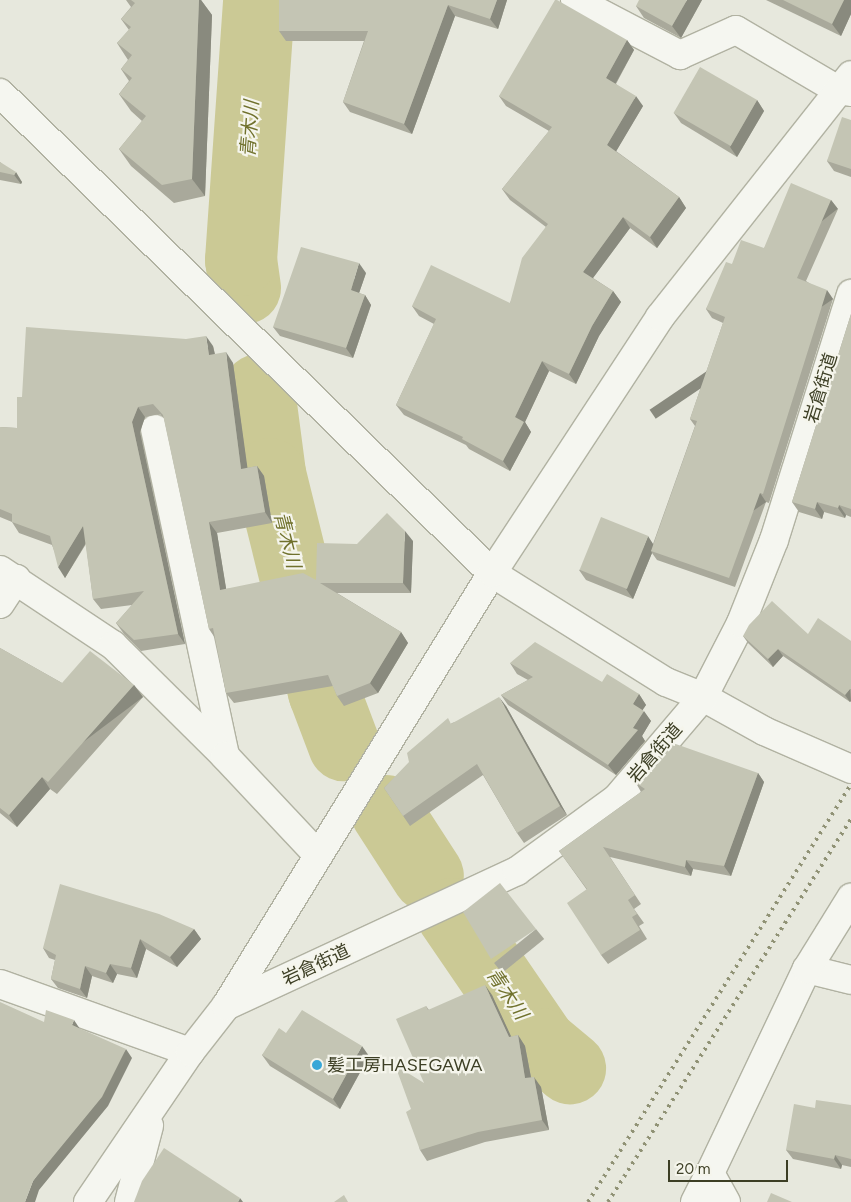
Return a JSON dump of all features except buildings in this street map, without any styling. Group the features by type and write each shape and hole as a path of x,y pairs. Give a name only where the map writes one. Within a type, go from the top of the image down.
{"street":[{"path":"88,1202 154,1108 190,1052 226,1006 492,573 660,317 847,86 736,30 680,55 575,0"},
{"path":"0,92 492,573 666,682 703,697 764,731 851,769"},
{"name":"岩倉街道","path":"226,1006 517,871 617,798 703,697 741,623 774,540 851,294"},
{"path":"155,429 225,756"},
{"path":"0,604 8,575 113,645 225,756 318,855"},
{"path":"695,1202 807,969 851,898"},
{"path":"807,969 851,980"},
{"path":"0,984 190,1052"},
{"path":"129,1202 154,1108"},
{"path":"710,1173 726,1202"}],"waterway":[{"name":"青木川","path":"245,288 241,260 259,0"},
{"name":"青木川","path":"259,390 270,474 324,692 344,745"},
{"name":"青木川","path":"386,811 428,876"},
{"name":"青木川","path":"452,914 541,1044 570,1068"}],"railway":[{"path":"588,1202 851,784"},
{"path":"608,1202 851,819"}],"place":[{"name":"髪工房HASEGAWA","path":"317,1065"}]}
